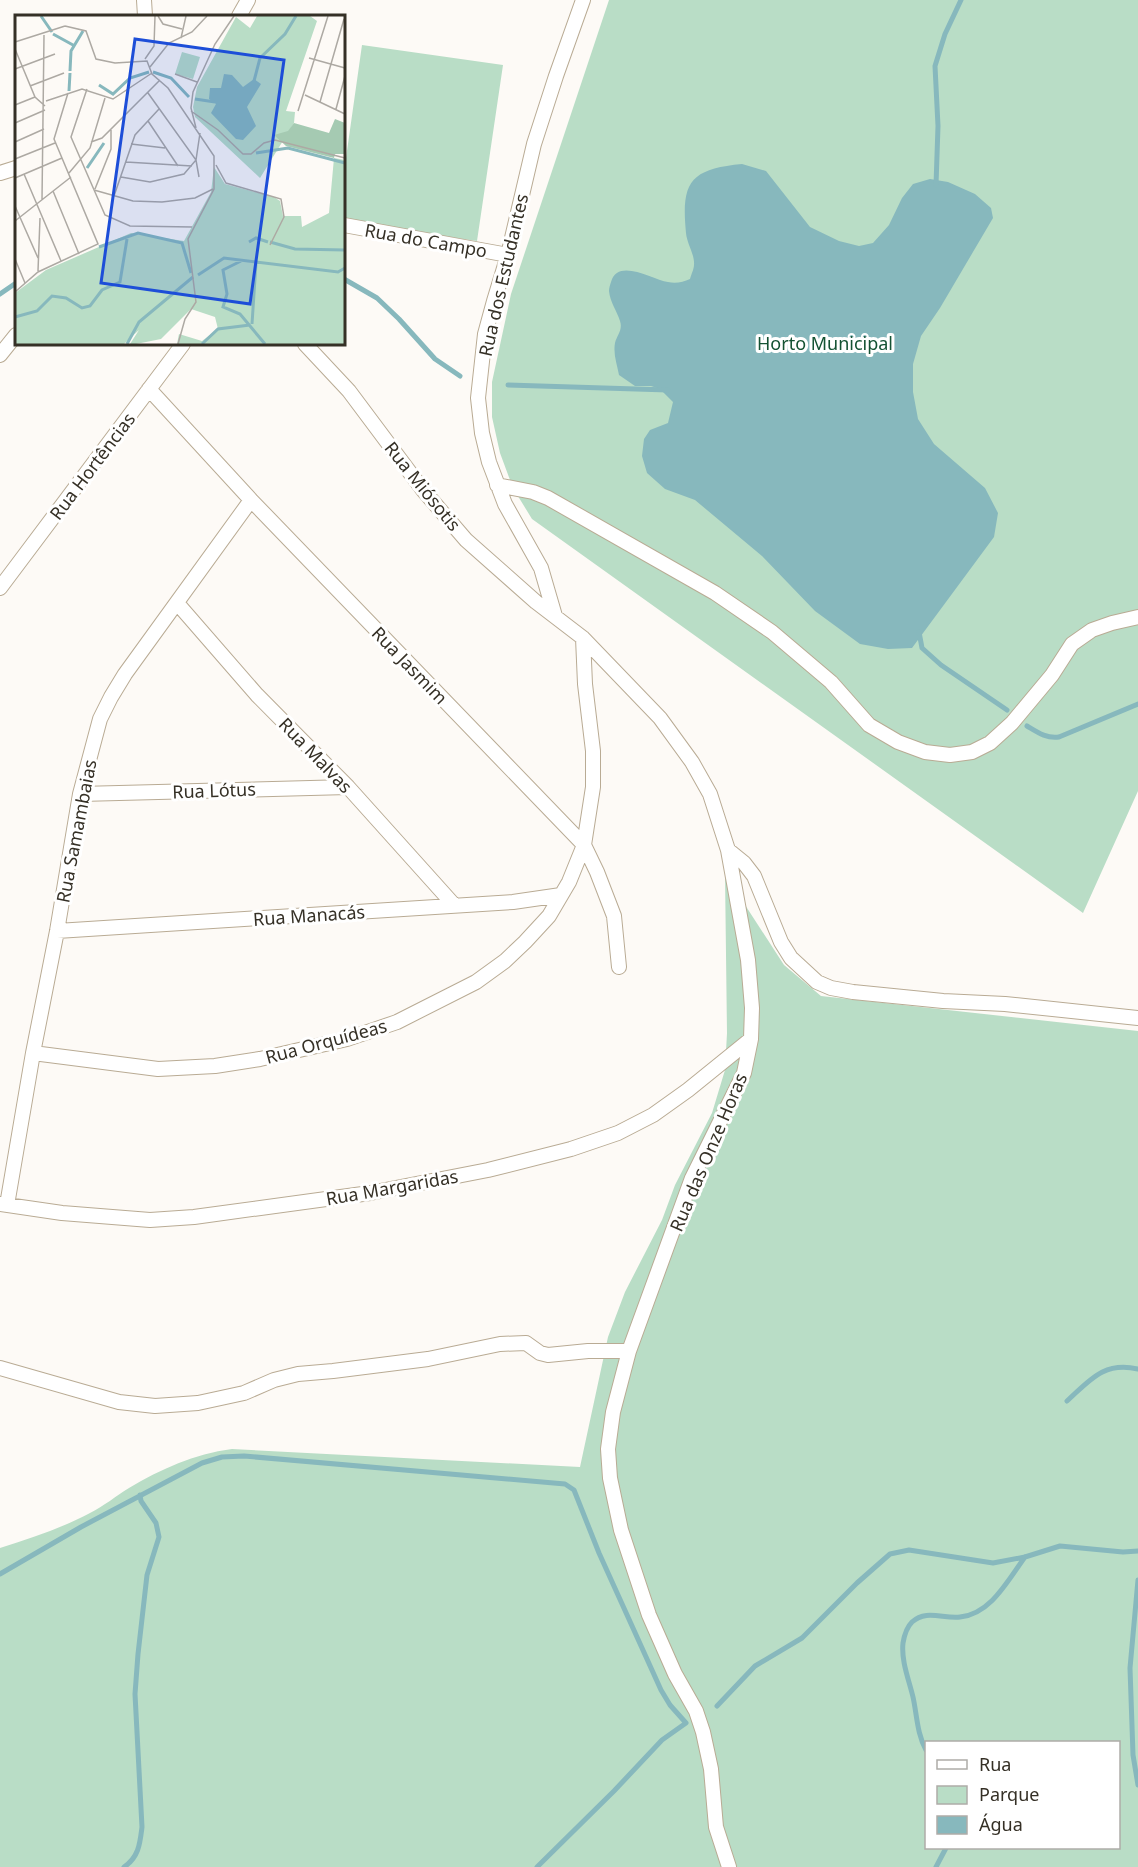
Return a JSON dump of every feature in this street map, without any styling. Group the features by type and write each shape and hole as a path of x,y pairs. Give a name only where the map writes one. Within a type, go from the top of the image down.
{"street":[{"path":"144,0 145,15"},
{"path":"240,15 249,0"},
{"name":"Rua dos Estudantes","path":"555,616 541,568 505,504 497,485 482,433 478,398 485,334 508,255 534,144 583,0"},
{"path":"0,173 15,168"},
{"name":"Rua do Campo","path":"345,225 508,255"},
{"path":"0,355 15,335"},
{"name":"Rua Hortências","path":"0,588 182,345"},
{"name":"Rua Miósotis","path":"306,345 349,391 423,489 466,540 555,616"},
{"name":"Rua Jasmim","path":"149,389 251,500 584,845 614,916 619,967"},
{"path":"497,485 534,492 548,498 715,592 772,632 831,682 869,725 898,742 925,752 950,754 972,752 990,743 1012,723 1052,675 1072,644 1092,630 1138,617"},
{"name":"Rua Samambaias","path":"4,1205 57,931 80,794 100,719 125,674 251,500"},
{"name":"Rua Malvas","path":"177,603 257,695 348,787 454,905"},
{"path":"555,616 583,638"},
{"name":"Rua Orquídeas","path":"33,1053 158,1069 185,1069 260,1059 347,1039 397,1022 476,982 505,962 549,916 569,882 584,845 593,787 593,751 585,684 583,638"},
{"name":"Rua das Onze Horas","path":"583,638 660,718 692,762 710,794 728,850 748,960 752,1008 751,1039 744,1073 692,1178 629,1351 613,1412 608,1449 610,1478 621,1530 649,1615 704,1732 711,1769 716,1827 729,1867"},
{"name":"Rua Lótus","path":"80,794 348,787"},
{"path":"728,850 744,863 754,876 781,942 791,958 817,982 831,988 944,1001 1005,1004 1138,1018"},
{"name":"Rua Manacás","path":"57,931 513,902 561,895"},
{"name":"Rua Margaridas","path":"4,1205 109,1218 150,1220 194,1217 370,1193 488,1170 571,1149 618,1133 653,1115 751,1039"},
{"path":"0,1368 119,1402 155,1406 198,1403 244,1393 274,1380 298,1374 428,1359 500,1344 526,1343 540,1353 548,1355 588,1351 629,1351"}],"green space":[{"name":"Horto Municipal","path":"609,0 1138,0 1138,791 1083,913 532,519 513,488 500,453 492,417 492,382 511,294"},
{"path":"362,45 503,65 477,241 345,222 345,165"},
{"path":"725,874 784,965 821,996 1138,1031 1138,1867 0,1867 0,1548 79,1518 166,1469 204,1455 232,1449 580,1467 608,1337 625,1292 662,1220 675,1185 712,1113 725,1070 727,1033"}],"water":[{"path":"742,164 766,171 810,227 839,241 859,246 873,243 889,225 902,198 913,184 930,179 948,182 975,194 991,208 993,218 921,336 913,364 913,392 918,419 934,444 985,488 998,513 994,537 912,648 888,649 860,644 815,611 762,556 695,500 665,489 647,473 642,456 644,439 650,430 668,423 673,402 660,389 651,386 635,386 619,375 615,347 621,324 612,303 610,284 615,275 628,270 671,283 690,279 694,261 686,233 685,201 688,190 700,175 724,166"}],"waterway":[{"path":"936,185 938,126 935,66 945,34 961,0"},
{"path":"345,280 377,298 435,359 460,376"},
{"path":"0,294 15,284"},
{"path":"508,385 668,390"},
{"path":"919,632 922,648 941,665 1007,710"},
{"path":"1027,726 1046,736 1059,737 1138,704"},
{"path":"1067,1401 1098,1374 1116,1368 1138,1369"},
{"path":"0,1574 81,1527 202,1463 222,1457 244,1456 565,1484 574,1490 599,1553 661,1690 670,1705 686,1723 662,1740 537,1867"},
{"path":"124,1867 136,1854 142,1827 135,1694 147,1575 159,1537 156,1523 141,1501 140,1495"},
{"path":"717,1706 755,1666 802,1638 857,1583 890,1554 909,1550 993,1563 1025,1557 1060,1546 1123,1552 1138,1551"},
{"path":"925,1748 919,1731 903,1657 903,1643 907,1629 912,1622 923,1616 960,1617 981,1610 998,1594 1025,1557"},
{"path":"1138,1580 1130,1668 1133,1755 1138,1785"},
{"path":"936,1867 945,1849"}]}
